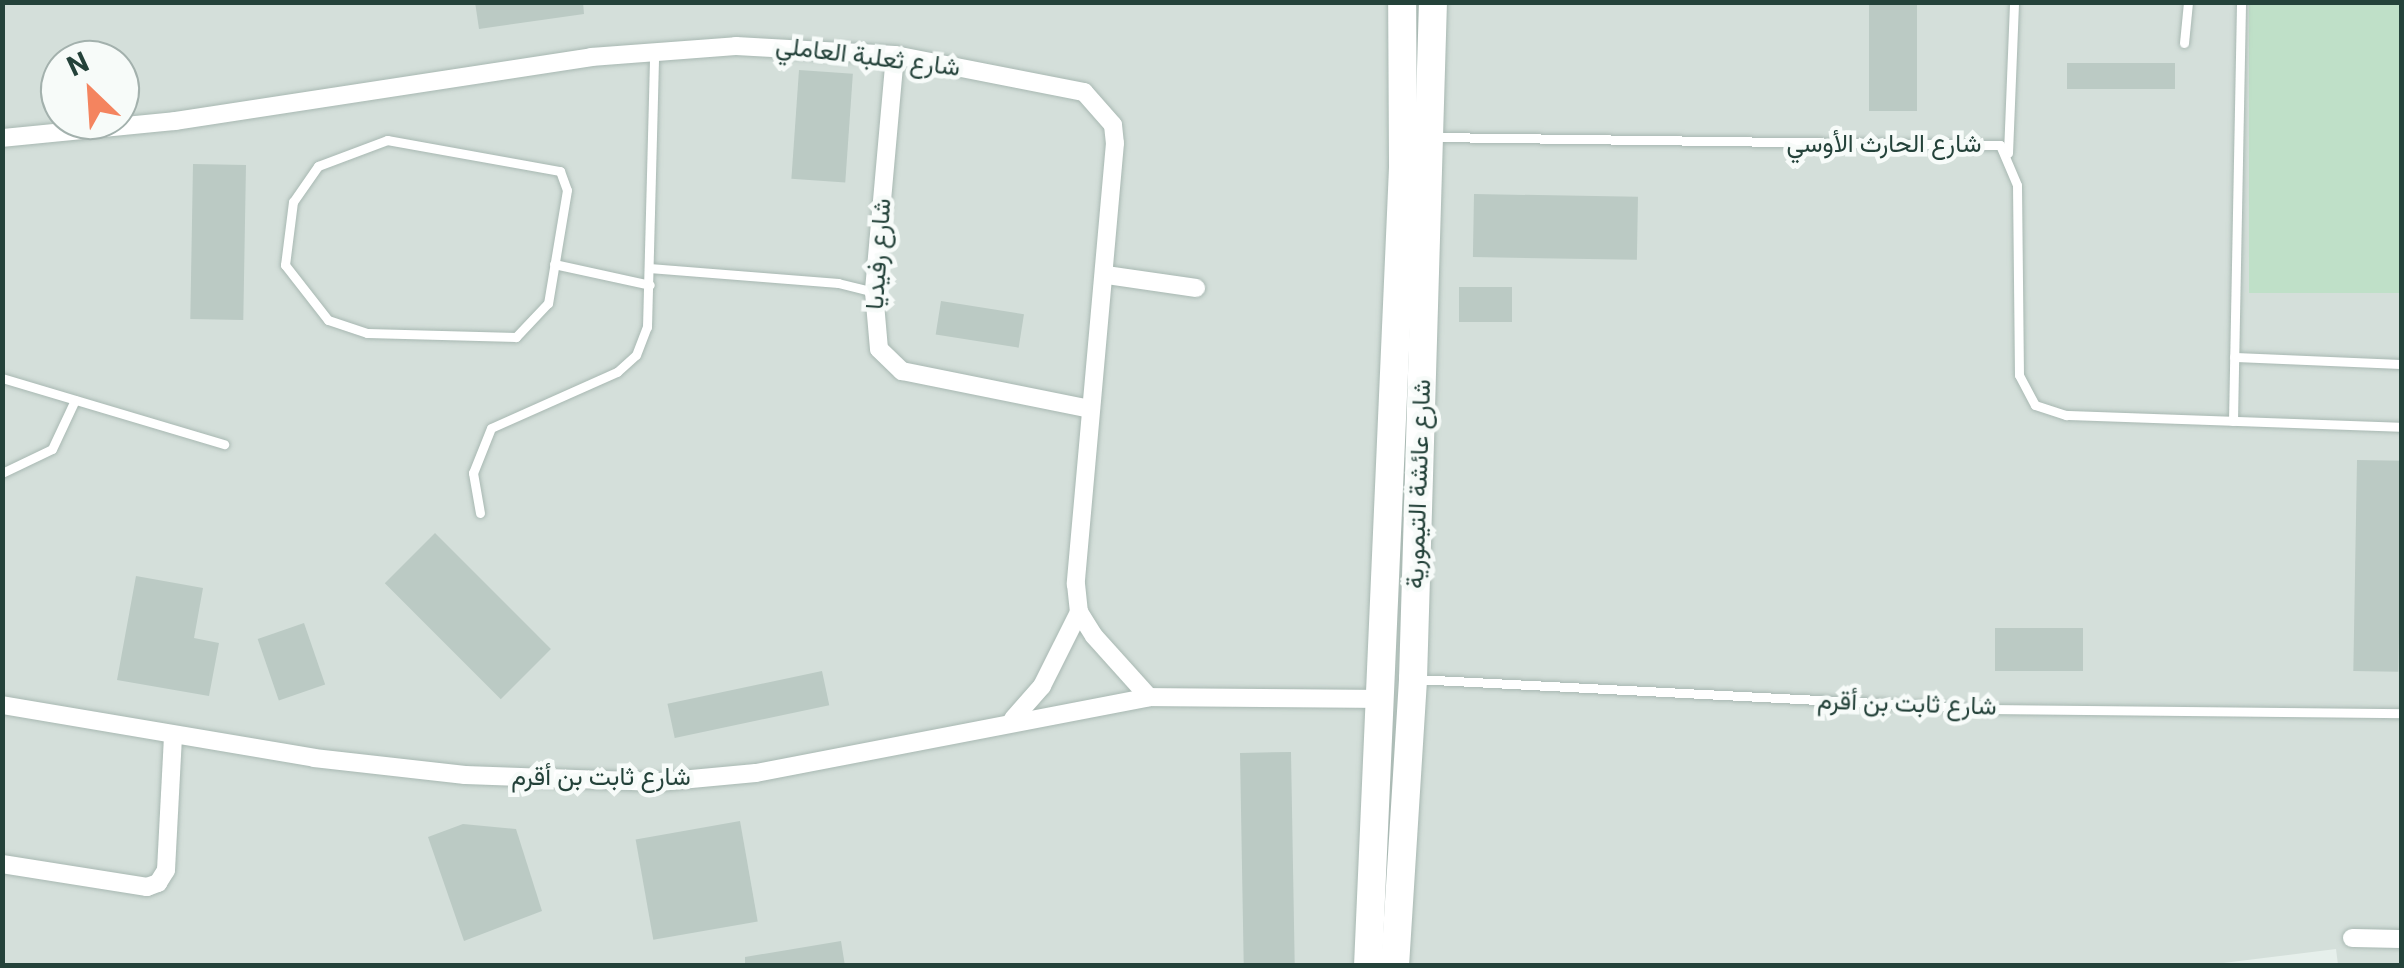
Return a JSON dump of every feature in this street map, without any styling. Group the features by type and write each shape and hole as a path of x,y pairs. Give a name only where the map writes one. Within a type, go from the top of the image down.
{"street":[{"name":"شارع عائشة التيمورية","path":"1368,966 1403,166 1402,2"},
{"name":"شارع عائشة التيمورية","path":"1395,966 1412,678 1433,2"},
{"name":"شارع ثعلبة العاملي","path":"2,138 174,122 654,50 795,44 895,55 1068,86 1100,106 1116,143 1106,275 1076,542 1080,612 1107,656 1149,697"},
{"name":"شارع رفيديا","path":"895,55 874,292 879,349 902,371 1090,409"},
{"path":"1106,275 1196,288"},
{"path":"1013,719 1042,686 1080,612"},
{"name":"شارع ثابت بن أقرم","path":"2,705 174,737 464,774 659,782 756,773 1013,719 1149,697 1377,699"},
{"path":"2,864 147,888 158,883 166,870 174,737"},
{"path":"2352,938 2402,939"}],"lane":[{"path":"2008,152 2014,2"},
{"path":"2184,44 2188,2"},
{"path":"2233,421 2241,2"},
{"path":"480,513 474,474 491,428 617,372 636,355 648,327 654,50"},
{"name":"شارع الحارث الأوسي","path":"1430,137 1665,145 1990,142 2008,152 2017,185 2018,375 2035,404 2066,415 2402,427"},
{"path":"388,140 560,171 567,190 554,264 548,303 516,338 367,333 328,320 285,264 292,202 318,166 388,140"},
{"path":"554,264 650,285"},
{"path":"650,268 838,283 874,292"},
{"path":"2234,357 2402,364"},
{"path":"2,378 224,444"},
{"path":"2,472 52,449 75,400"},
{"name":"شارع ثابت بن أقرم","path":"1412,678 1992,708 2402,713"}],"shaded area":[{"path":"2,3 2401,3 2401,965 2338,965 2336,949 2199,966 3,965"}],"green space":[{"path":"2249,3 2401,3 2401,293 2249,293"}],"building":[{"path":"475,2 583,2 584,14 479,29"},
{"path":"1869,2 1917,2 1917,111 1869,111"},
{"path":"2067,63 2175,63 2175,89 2067,89"},
{"path":"799,70 853,74 845,183 791,179"},
{"path":"193,164 246,165 243,320 190,319"},
{"path":"1474,194 1638,197 1637,260 1473,257"},
{"path":"1459,287 1512,287 1512,322 1459,322"},
{"path":"941,301 1024,314 1019,348 936,335"},
{"path":"2357,460 2402,461 2398,672 2353,671"},
{"path":"435,533 551,649 501,699 385,583"},
{"path":"136,576 203,588 194,638 219,643 209,696 117,680"},
{"path":"304,623 325,684 279,700 258,639"},
{"path":"1995,628 2083,628 2083,671 1995,671"},
{"path":"822,671 829,705 675,738 667,704"},
{"path":"1291,752 1295,966 1244,966 1240,753"},
{"path":"740,821 758,921 653,940 636,839"},
{"path":"463,824 516,829 542,911 464,941 428,837"},
{"path":"841,941 845,966 745,966 745,957"}]}
